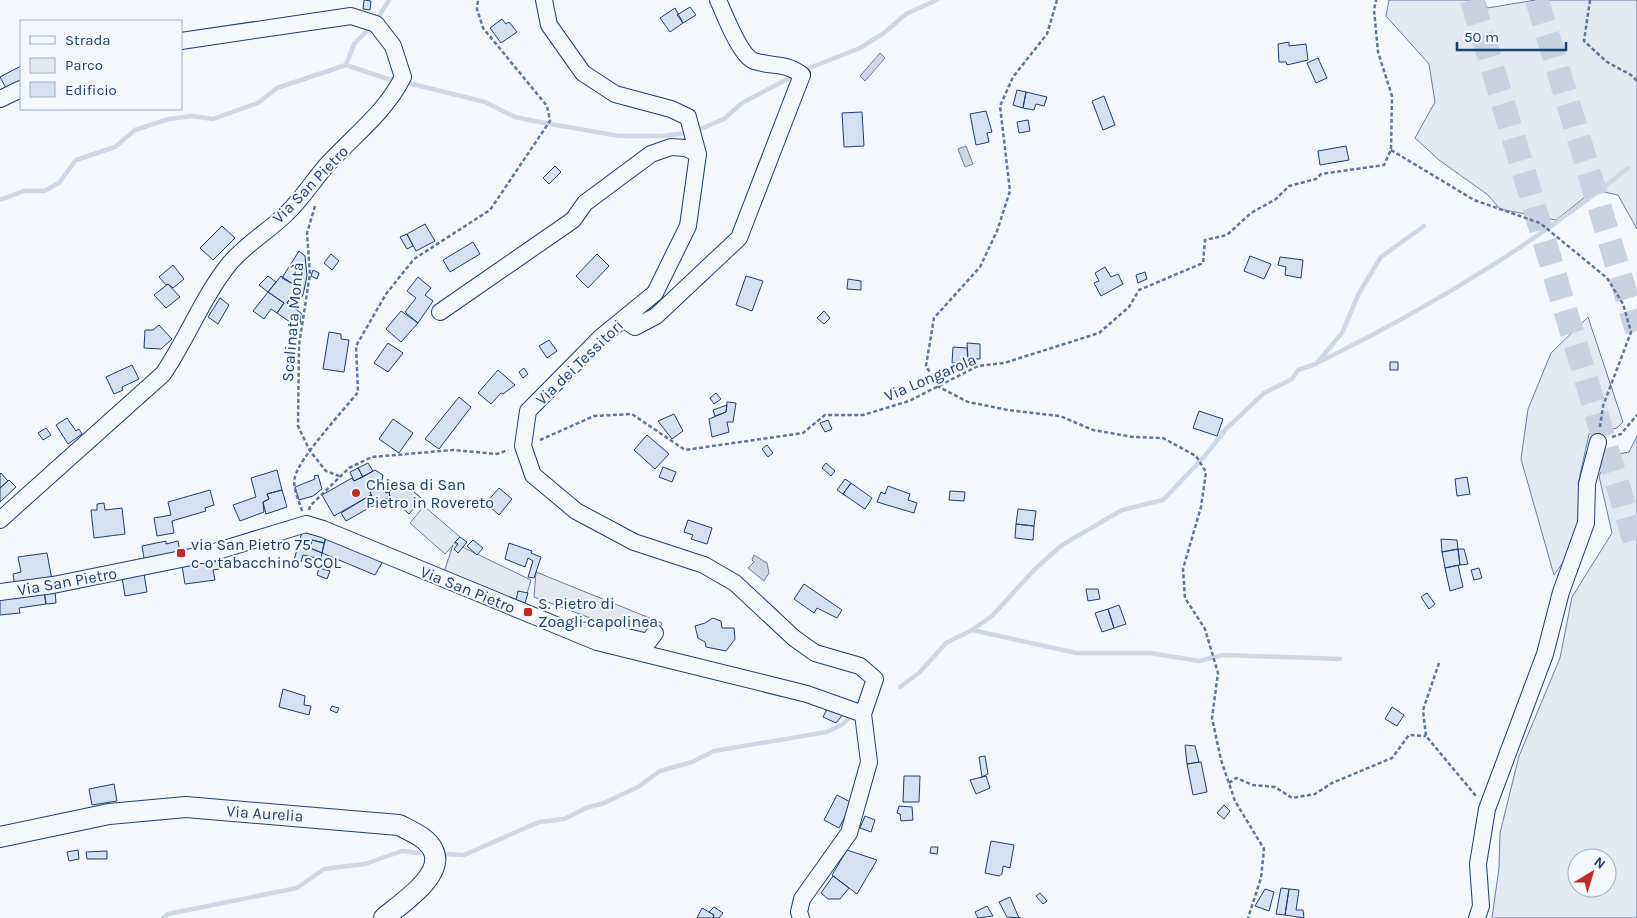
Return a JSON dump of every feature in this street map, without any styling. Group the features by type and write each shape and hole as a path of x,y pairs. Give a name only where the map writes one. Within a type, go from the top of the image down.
{"main road":[{"name":"Via Aurelia","path":"0,837 109,814 186,807 399,825 423,839 434,850 434,862 431,875 424,884 384,918"}],"street":[{"name":"Via dei Tessitori","path":"544,0 549,25 583,73 615,94 672,110 688,117 698,154 688,226 655,293 600,338 528,411 523,446 533,476 576,511 634,542 704,566 735,583 794,638 815,653 860,666 875,679 863,714"},
{"path":"623,319 635,327 656,316 739,238 802,75 792,67 752,61 742,49 718,0"},
{"name":"Via San Pietro","path":"0,520 163,374 182,347 229,264 250,242 287,213 328,164 371,122 395,93 403,77 394,46 376,24 351,16 182,41"},
{"path":"0,99 20,89"},
{"path":"440,312 573,220 585,203 651,154 671,146 686,148 698,154"},
{"path":"1478,918 1481,906 1478,864 1487,809 1545,654 1561,592 1586,523 1587,484 1598,442"},
{"name":"Via San Pietro","path":"0,592 53,585 211,553 306,524 323,529 597,642 807,694 863,714"},
{"path":"576,634 593,629 648,642 655,632"},
{"path":"801,918 799,912 802,899 849,833 869,762 863,714"}],"path":[{"path":"306,524 294,487 295,476 310,452 358,392 356,346 386,294 414,260 490,210 550,121 547,106 483,28 477,9 478,0"},
{"path":"1057,0 1046,34 1013,77 1000,106 1010,191 996,231 980,267 934,318 926,366 939,387 968,402 1008,410 1060,416 1093,430 1133,437 1163,438 1196,456 1206,472 1200,507 1183,569 1185,598 1205,629 1218,673 1212,718 1221,760 1235,801 1264,849 1261,878 1248,918"},
{"path":"1376,0 1374,10 1378,52 1392,96 1391,150 1474,200 1540,223 1607,278 1623,304 1631,332 1602,406 1598,442 1621,434 1637,415"},
{"path":"1590,0 1584,41 1607,62 1631,75 1637,81"},
{"name":"Via Longarola","path":"306,524 310,506 349,468 372,457 453,450 497,454 523,446 594,416 632,414 685,450 803,433 824,415 864,415 909,401 978,366 1004,362 1099,333 1129,307 1139,290 1203,263 1205,240 1227,235 1251,213 1276,199 1289,186 1316,179 1321,174 1384,165 1391,150"},
{"name":"Scalinata Montà","path":"316,201 307,233 310,274 299,345 298,426 310,452 326,471 340,476"},
{"path":"1439,663 1423,710 1426,736 1487,809"},
{"path":"1229,783 1236,778 1253,785 1275,787 1292,798 1315,794 1332,783 1392,758 1409,735 1426,736"}],"green space":[{"path":"1389,0 1484,0 1487,8 1536,0 1637,0 1637,229 1618,195 1594,190 1556,220 1500,209 1488,195 1439,160 1415,138 1435,102 1429,64 1386,16"},
{"path":"1588,317 1623,422 1617,428 1589,434 1578,484 1591,524 1554,575 1521,459 1528,409 1551,353"},
{"path":"1637,436 1637,918 1492,918 1499,868 1500,833 1519,756 1560,658 1572,597 1612,533 1599,476 1609,456 1629,452"},
{"path":"424,506 460,537 454,543 531,580 522,611 442,578 453,545 445,554 410,523"}],"shaded area":[{"path":"880,53 885,58 865,81 860,76"},
{"path":"966,146 973,164 965,167 958,149"},
{"path":"754,555 767,563 769,573 764,581 748,568 754,562 752,560"},
{"path":"536,572 662,623 655,642 534,597"}],"building":[{"path":"364,0 371,1 370,10 363,9"},
{"path":"690,7 696,15 683,23 677,15"},
{"path":"675,8 683,23 670,32 660,18"},
{"path":"502,19 506,24 509,22 517,32 501,43 490,28"},
{"path":"1289,42 1289,46 1306,44 1308,60 1287,65 1286,62 1279,62 1278,44"},
{"path":"1318,58 1327,78 1316,83 1307,63"},
{"path":"20,67 20,83 7,90 0,77"},
{"path":"1017,90 1026,92 1023,108 1013,105"},
{"path":"1026,92 1047,97 1044,106 1036,104 1034,110 1023,108"},
{"path":"1104,96 1115,125 1103,130 1092,101"},
{"path":"986,111 992,132 987,133 989,142 976,145 970,114"},
{"path":"862,112 864,146 844,147 842,113"},
{"path":"1028,120 1030,131 1019,133 1017,122"},
{"path":"1346,146 1349,160 1320,165 1318,151"},
{"path":"555,166 561,172 549,184 543,178"},
{"path":"425,224 435,241 416,251 407,234"},
{"path":"222,226 235,238 213,260 200,248"},
{"path":"407,234 413,246 407,249 400,237"},
{"path":"473,242 480,254 450,272 443,260"},
{"path":"299,251 305,256 307,276 303,295 294,307 287,303 298,287 282,278"},
{"path":"331,254 339,261 332,270 324,263"},
{"path":"597,254 609,266 588,288 576,276"},
{"path":"1250,256 1271,264 1264,279 1244,271"},
{"path":"1280,257 1303,260 1301,278 1285,275 1286,267 1278,265"},
{"path":"173,265 184,279 173,288 168,284 166,285 159,277"},
{"path":"1105,267 1111,277 1118,274 1123,284 1101,296 1094,283 1099,281 1095,273"},
{"path":"313,270 319,273 317,279 311,276"},
{"path":"1145,272 1147,279 1138,283 1136,275"},
{"path":"268,276 276,282 268,292 259,285"},
{"path":"281,276 298,287 287,303 301,313 300,324 296,326 277,313 284,303 268,292"},
{"path":"746,276 763,281 752,311 736,305"},
{"path":"418,277 431,288 425,295 433,301 418,323 405,312 416,298 407,291"},
{"path":"848,279 861,281 861,290 847,289"},
{"path":"168,284 180,297 166,308 154,295"},
{"path":"268,292 284,303 277,313 271,309 264,319 253,311"},
{"path":"220,298 229,305 218,324 208,317"},
{"path":"401,311 418,323 401,342 386,329"},
{"path":"824,311 830,318 824,324 817,318"},
{"path":"159,325 172,339 161,349 144,348 145,330 153,330"},
{"path":"329,332 341,334 341,339 349,340 344,372 323,369"},
{"path":"549,340 557,351 547,358 539,346"},
{"path":"388,343 403,353 388,372 374,363"},
{"path":"967,343 980,344 980,359 968,359"},
{"path":"953,347 967,348 968,364 952,363"},
{"path":"1390,362 1398,362 1398,370 1390,370"},
{"path":"132,365 139,379 122,387 123,390 114,394 106,377"},
{"path":"524,368 528,374 523,378 519,372"},
{"path":"498,370 515,385 503,394 501,393 491,404 478,393"},
{"path":"716,393 721,399 714,404 710,398"},
{"path":"459,397 471,407 439,449 425,439"},
{"path":"727,402 736,403 733,422 727,422 729,432 712,437 709,419 726,412"},
{"path":"727,405 726,412 715,416 713,410"},
{"path":"1199,411 1223,419 1217,436 1193,428"},
{"path":"674,414 683,431 672,439 658,421"},
{"path":"67,418 76,431 79,429 82,434 68,444 56,425"},
{"path":"393,419 413,433 399,453 379,439"},
{"path":"828,420 832,429 825,432 820,423"},
{"path":"46,428 51,435 43,440 38,433"},
{"path":"647,435 669,454 655,469 634,450"},
{"path":"767,445 773,453 768,457 762,449"},
{"path":"368,463 373,471 363,477 358,468"},
{"path":"826,463 835,471 831,476 822,468"},
{"path":"663,467 676,472 672,482 659,477"},
{"path":"358,468 363,477 354,481 350,472"},
{"path":"277,470 282,490 267,494 269,499 263,502 264,512 240,521 233,505 256,497 251,478"},
{"name":"Chiesa di San Pietro in Rovereto","path":"375,470 383,475 381,485 370,492 371,495 334,516 322,495 352,478 354,481"},
{"path":"0,474 8,481 0,488"},
{"path":"318,475 322,489 313,496 299,500 295,487 315,479 314,476"},
{"path":"1467,477 1470,494 1457,496 1455,479"},
{"path":"845,479 851,483 843,494 837,490"},
{"path":"9,480 16,487 0,502 0,488"},
{"path":"401,480 422,499 409,514 390,497 389,492"},
{"path":"851,483 872,498 865,509 843,494"},
{"path":"381,485 386,493 389,492 390,497 376,504 370,492"},
{"path":"888,486 910,494 908,500 917,503 914,513 877,502 881,492 885,494"},
{"path":"499,488 512,499 499,515 486,503"},
{"path":"210,490 214,505 205,508 206,511 172,521 174,533 157,536 154,518 171,515 168,502"},
{"path":"282,490 287,507 266,514 263,502 269,499 267,494"},
{"path":"950,491 965,492 964,501 949,500"},
{"path":"371,495 376,504 346,521 341,513"},
{"path":"104,503 105,510 122,508 125,534 94,538 91,510 97,510 97,504"},
{"path":"1018,509 1036,511 1034,526 1016,524"},
{"path":"688,520 712,528 707,544 691,539 693,535 684,532"},
{"path":"1016,524 1034,526 1033,540 1015,538"},
{"path":"302,532 326,537 324,543 312,540 310,548 322,553 321,559 303,555 301,562 294,560"},
{"path":"326,537 383,561 375,575 322,553"},
{"path":"460,537 467,542 458,553 454,549 458,544 455,542"},
{"path":"1441,539 1457,540 1458,549 1442,552"},
{"path":"312,540 324,543 322,553 310,548"},
{"path":"473,540 483,548 477,555 467,546"},
{"path":"166,541 166,544 178,541 181,557 145,564 142,546"},
{"path":"509,543 532,551 531,553 541,557 534,578 528,577 533,561 528,558 525,567 505,559"},
{"path":"1458,549 1464,549 1468,564 1460,565"},
{"path":"1458,549 1460,565 1445,568 1442,552"},
{"path":"47,553 52,580 15,587 13,574 21,572 18,557"},
{"path":"221,561 219,569 213,570 215,580 185,584 182,566"},
{"path":"1458,565 1463,587 1450,591 1445,568"},
{"path":"319,568 330,571 327,579 317,575"},
{"path":"1479,568 1482,578 1474,580 1471,570"},
{"path":"144,574 147,592 125,596 122,577"},
{"path":"804,584 842,610 837,618 817,608 814,613 794,599"},
{"path":"1086,589 1098,589 1100,599 1088,601"},
{"path":"55,590 56,603 46,604 44,591"},
{"path":"44,591 46,604 19,608 20,613 0,615 0,595"},
{"path":"518,591 528,593 525,603 516,601"},
{"path":"1427,593 1435,604 1429,609 1421,597"},
{"path":"1119,605 1126,624 1114,628 1108,609"},
{"path":"1108,609 1114,628 1102,632 1095,613"},
{"path":"713,618 721,621 722,628 734,628 735,639 726,651 706,647 705,642 698,638 695,626"},
{"path":"283,689 305,696 304,705 311,706 309,715 279,707"},
{"path":"829,705 844,713 836,723 823,717"},
{"path":"332,706 339,708 337,713 330,710"},
{"path":"1392,707 1404,715 1397,726 1385,719"},
{"path":"1185,745 1195,746 1199,762 1187,764"},
{"path":"985,756 988,774 982,777 979,757"},
{"path":"1201,762 1207,792 1193,795 1187,764"},
{"path":"904,776 920,776 919,802 903,802"},
{"path":"986,776 990,788 976,794 970,780"},
{"path":"114,784 117,801 92,805 89,789"},
{"path":"837,795 852,803 839,828 824,820"},
{"path":"1224,805 1230,811 1224,819 1217,813"},
{"path":"899,806 912,807 913,820 901,821 900,814 897,813"},
{"path":"865,816 875,820 871,832 860,828"},
{"path":"991,841 1014,845 1010,868 1003,866 1002,874 999,876 985,873"},
{"path":"931,847 938,847 937,854 930,853"},
{"path":"78,850 79,859 69,861 67,852"},
{"path":"847,850 877,860 857,894 832,875"},
{"path":"107,851 107,859 87,859 86,852"},
{"path":"833,876 849,888 840,899 828,899 821,893"},
{"path":"1281,888 1289,889 1285,915 1276,914"},
{"path":"1265,889 1274,892 1269,911 1255,906"},
{"path":"1289,889 1299,890 1296,910 1303,910 1304,918 1285,915"},
{"path":"1040,893 1047,901 1043,904 1036,896"},
{"path":"1010,897 1019,918 1007,917 999,902"},
{"path":"987,906 993,916 978,918 975,912"},
{"path":"714,907 723,913 719,918 713,918 714,915 709,912"},
{"path":"702,908 714,915 713,918 697,918"}],"waterway":[{"path":"376,21 389,0"},
{"path":"802,71 860,48 884,33 906,14 937,0"},
{"path":"346,65 354,44 371,27"},
{"path":"0,200 24,191 44,191 59,183 76,160 115,147 135,130 169,119 192,116 213,119 258,103 277,88 346,65 388,79 397,79"},
{"path":"696,131 724,119 742,103 795,75"},
{"path":"404,82 485,102 515,117 534,121 619,136 663,136 688,133"},
{"path":"1319,362 1400,320 1479,274 1555,223 1628,168"},
{"path":"900,687 919,673 946,643 972,630 992,616 1035,569 1062,545 1122,510 1163,500 1204,457 1226,429 1264,393 1292,379 1298,370 1316,364 1342,333 1359,293 1381,257 1424,226"},
{"path":"972,630 1076,653 1150,653 1199,661 1223,655 1340,659"},
{"path":"448,854 464,855 539,822 564,819 638,787 660,771 692,762 714,751 827,732 843,724 848,719"},
{"path":"163,918 168,914 297,888 324,869 365,864 402,851 419,853"}],"tunnel":[{"path":"1472,0 1637,549"},
{"path":"1537,0 1637,331"}],"place":[{"name":"Chiesa di San Pietro in Rovereto","path":"356,493"},
{"name":"via San Pietro 75 c-o tabacchino SCOL","path":"181,553"},
{"name":"S. Pietro di Zoagli capolinea","path":"528,612"}]}
